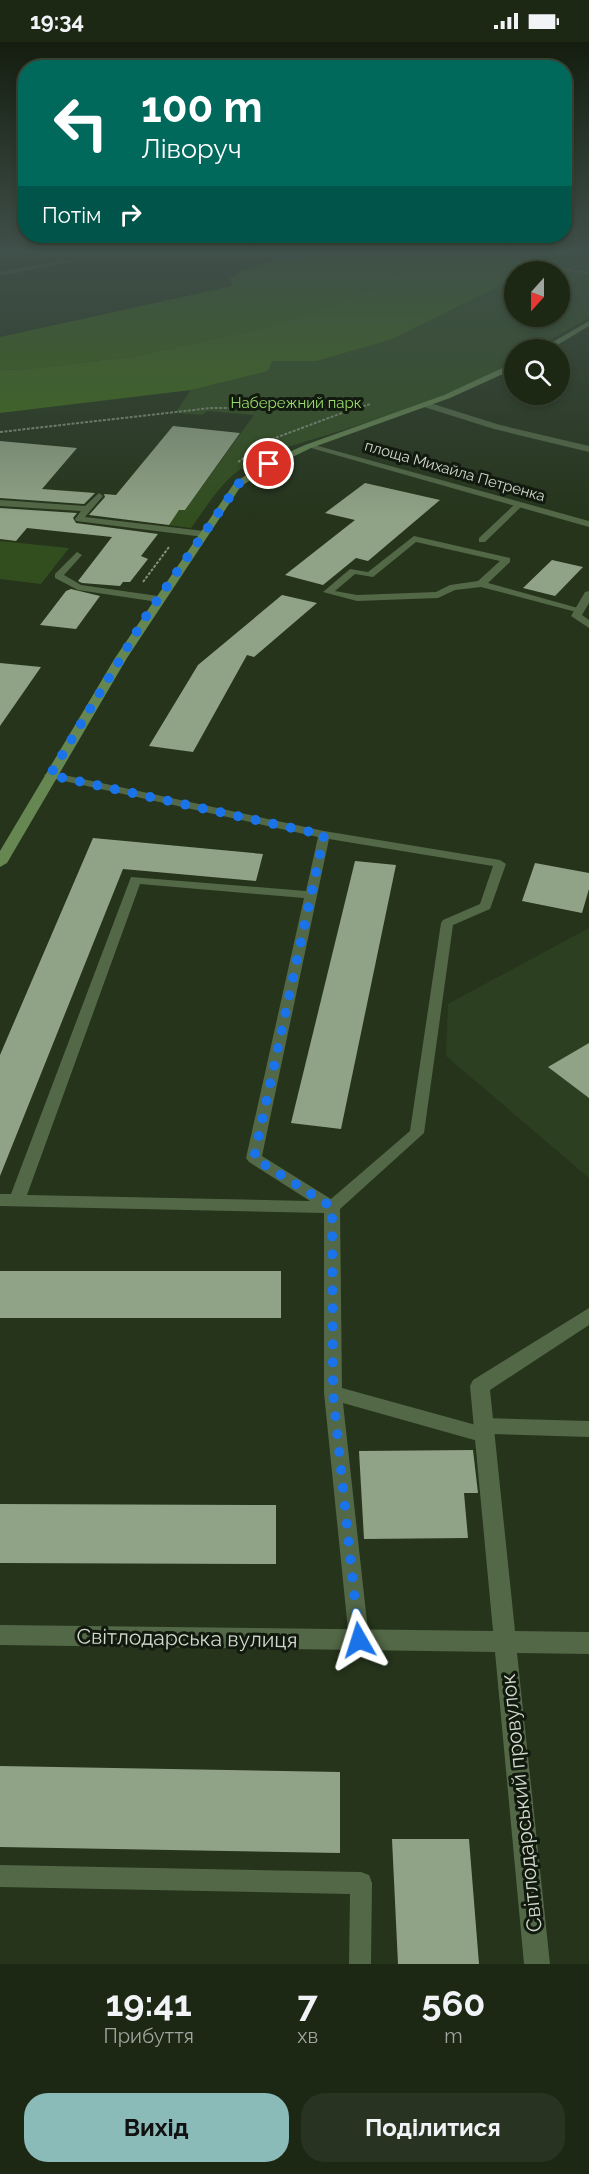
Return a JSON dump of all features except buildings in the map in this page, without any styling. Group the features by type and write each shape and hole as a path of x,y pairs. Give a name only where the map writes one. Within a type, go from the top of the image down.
{"main road":[{"path":"0,863 50,775 158,599 240,482 269,464 427,405 504,370"}],"street":[{"path":"427,405 497,427 589,449"},
{"name":"площа Михайла Петренка","path":"314,446 589,525"},
{"path":"589,594 576,616 589,625"},
{"name":"Світлодарський провулок","path":"537,1964 480,1386 589,1315"},
{"name":"Світлодарська вулиця","path":"0,1635 589,1643"}],"lane":[{"path":"99,496 78,519 204,534"},
{"path":"0,503 88,508"},
{"path":"470,552 519,505"},
{"path":"481,584 507,560 414,539 370,575 353,571 328,592 357,598 438,596 453,587 481,584 580,610"},
{"path":"77,555 58,576 78,587 158,599"},
{"path":"0,1200 332,1207 417,1133 447,923 486,906 500,864 324,835 50,775"},
{"path":"324,835 254,1158 332,1207"},
{"path":"17,1200 135,880 311,895"},
{"path":"332,1207 333,1393 359,1640"},
{"path":"333,1393 484,1431 589,1429"},
{"path":"0,1876 362,1883 360,1964"}],"path":[{"path":"0,432 211,408 354,409 371,404"}],"shaded area":[{"path":"0,340 210,340 135,356 0,370"},
{"path":"210,340 391,340 317,361 272,361 268,371 191,390 0,413 0,370 135,356"},
{"path":"589,928 589,1178 446,1056 448,1004"}],"green space":[{"name":"Набережний парк","path":"391,340 504,340 504,366 451,392 407,409 261,457 224,483 191,528 168,525 179,510 185,510 254,415 207,411 202,415 175,413 191,390 268,371 272,361 317,361"},
{"path":"0,541 69,548 41,584 0,579"}],"route":[{"path":"269,464 240,482 172,578 50,775 324,835 254,1158 332,1207 333,1393 359,1640"}]}
